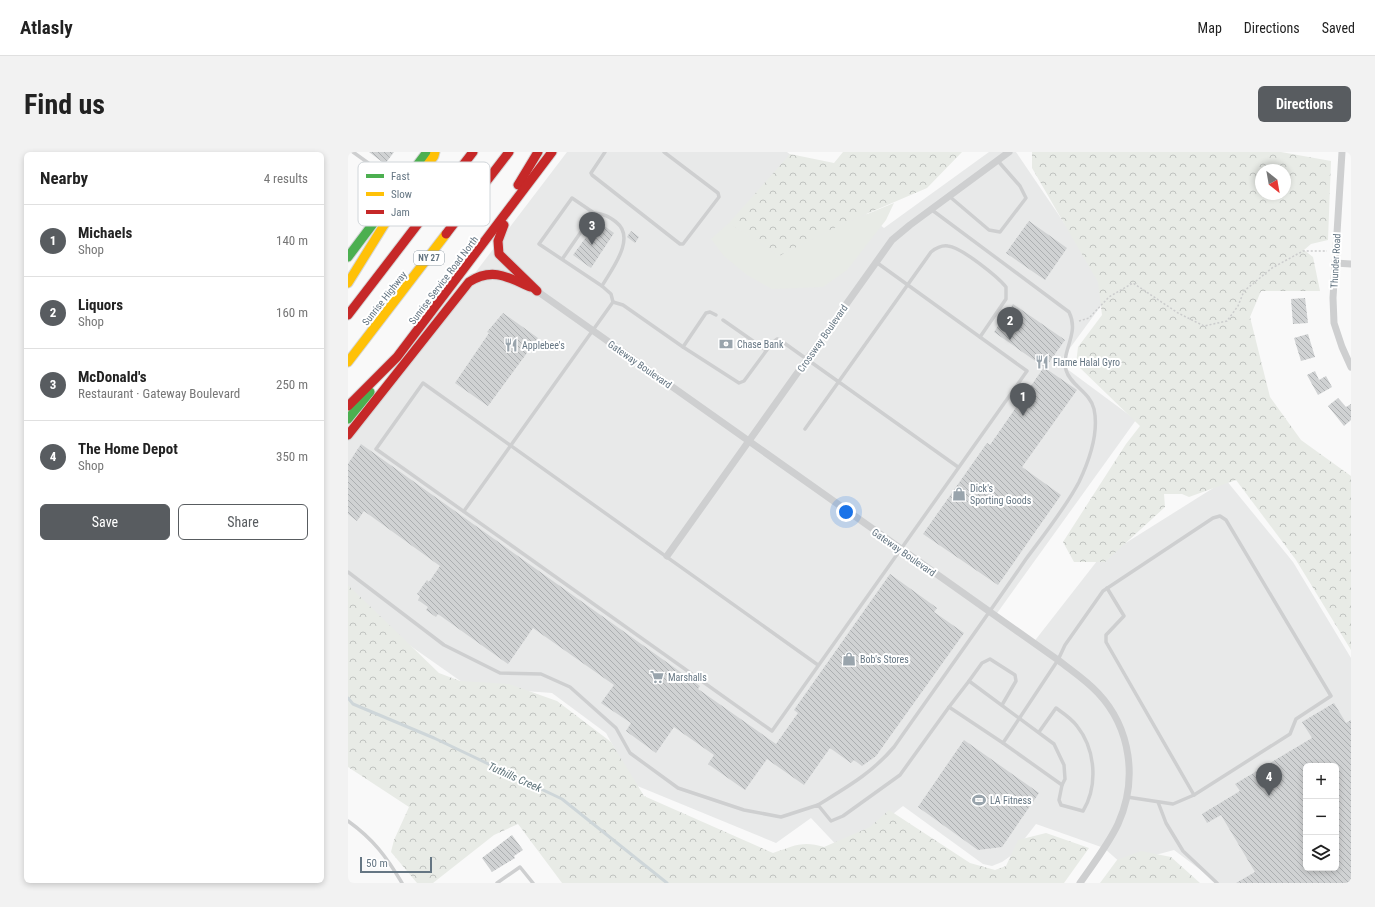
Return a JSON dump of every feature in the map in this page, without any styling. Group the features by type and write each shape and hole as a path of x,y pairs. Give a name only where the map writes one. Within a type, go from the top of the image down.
{"main road":[{"path":"419,162 427,152"},
{"path":"430,162 435,152"},
{"name":"Sunrise Highway","path":"464,162 472,152"},
{"name":"Sunrise Highway","path":"490,177 509,152"},
{"path":"490,223 538,152"},
{"name":"Sunrise Service Road North","path":"348,419 434,310 552,152"},
{"path":"516,202 500,234 498,250 506,262 537,291"},
{"path":"348,257 371,226"},
{"path":"348,283 383,226"},
{"name":"Sunrise Highway","path":"348,315 416,226"},
{"name":"Sunrise Highway","path":"348,362 452,226"},
{"path":"434,310 463,260 488,226"},
{"path":"348,435 466,285 473,279 488,273 499,274 537,291"},
{"path":"348,406 397,357"}],"street":[{"name":"Crossway Boulevard","path":"667,556 876,262 897,235 1009,152"},
{"name":"Thunder Road","path":"1342,152 1333,298 1334,323 1351,367"},
{"path":"1335,263 1351,264"},
{"name":"Gateway Boulevard","path":"537,291 1058,660 1089,684 1113,713 1124,737 1129,762 1127,798 1111,837 1080,883"}],"lane":[{"path":"353,152 367,162"},
{"path":"605,152 591,172 592,175 680,244 683,244 718,197 718,194 664,152"},
{"path":"949,196 989,230 1000,232 1026,198 1020,186 998,160"},
{"path":"464,511 613,302 611,294 602,286 563,258 539,244 572,198 594,213 605,214 619,225 624,237 621,253 602,286"},
{"path":"348,572 444,645 500,672 541,674 570,686 616,728 630,754 678,788 744,810 781,817 818,806 880,764 894,747 990,612 1078,483 1092,445 1095,426 1094,408 1084,391 1072,380 1066,371 1065,359 1072,337 1072,323 1069,312 931,209"},
{"path":"563,258 594,213"},
{"path":"805,428 931,252 936,248 948,246 960,250 1002,283 1007,293 1003,304 980,337"},
{"path":"818,665 423,383 376,449 772,731 1027,371 876,262"},
{"path":"613,302 623,305 683,347 739,383 744,381 774,340 778,339 808,358 958,467"},
{"path":"683,347 706,313 710,312 716,315"},
{"path":"723,320 766,350"},
{"path":"1003,743 1058,660 1065,645 1103,591 1213,518 1220,516 1226,520 1330,693 1330,698 1296,720 1290,734 1194,795 1173,804 1127,798"},
{"path":"1107,588 1124,616 1106,635 1106,642 1194,795"},
{"path":"818,806 831,820 843,816 900,775 982,662 990,659 1015,675 1016,681 1002,705"},
{"path":"969,681 1054,744 1064,765 1065,779 1059,800 1061,805 1083,811 1092,786 1094,773 1091,754 1084,736 1077,724 1056,708 1039,732"},
{"path":"949,706 1062,786"},
{"path":"1158,802 1166,823 1183,851 1217,883"},
{"path":"348,822 367,835 386,857 402,883"},
{"path":"497,883 520,867 534,883"}],"path":[{"path":"1072,323 1089,318 1109,297 1133,283 1178,313 1204,326 1227,321 1238,306 1244,291 1272,268 1303,250 1327,251"}],"shaded area":[{"path":"567,152 787,152 884,228 989,152 1016,152 1111,292 1059,363 1136,420 995,616 1033,643 1097,561 1226,480 1293,562 1351,658 1351,883 1218,883 1174,850 1122,864 1104,848 1036,824 1012,855 1002,862 992,866 983,864 903,806 844,853 811,818 776,843 635,785 606,733 552,693 469,687 385,628 348,594 348,440"}],"green space":[{"path":"843,152 962,152 927,188 836,227 779,256 729,223 790,154 834,163"},
{"path":"1032,152 1281,152 1331,161 1328,240 1311,244 1304,250 1313,257 1320,291 1261,291 1250,317 1270,397 1301,440 1351,476 1351,650 1296,560 1236,480 1189,497 1182,494 1164,494 1165,507 1105,562 1074,562 1063,542 1126,444 1140,426 1076,364 1078,347 1102,315 1098,282 1032,168"},
{"path":"894,203 886,220 847,270 823,287 772,289 747,275 724,256 711,239 729,223 779,256 836,227"},
{"path":"348,585 439,673 460,681 509,684 557,701 611,742 644,796 773,853 792,846 804,844 824,847 870,827 889,810 970,863 995,870 1006,866 1018,840 1046,833 1089,848 1064,883 562,883 518,824 494,835 433,883 417,883 391,852 394,840 409,807 348,767"},
{"path":"1141,851 1171,857 1200,883 1100,883 1117,860"}],"building":[{"path":"369,152 394,152 386,162 382,162"},
{"path":"1029,221 1067,248 1045,280 1006,253"},
{"path":"595,225 599,228 603,225 614,233 591,268 573,255"},
{"path":"631,231 639,237 635,243 627,237"},
{"path":"1305,298 1308,323 1293,324 1291,299"},
{"path":"1013,304 1065,340 1045,368 1077,390 1022,467 1061,495 998,585 923,534 987,443 990,445 1044,367 994,332"},
{"path":"503,313 538,338 488,406 455,383 489,333 487,332"},
{"path":"1308,334 1315,357 1301,361 1294,338"},
{"path":"1315,371 1319,380 1326,376 1332,387 1318,395 1307,375"},
{"path":"1338,398 1346,407 1351,404 1351,420 1344,426 1328,406"},
{"path":"361,444 700,686 698,689 776,744 798,713 794,710 890,574 937,608 934,612 964,633 876,756 862,766 854,760 851,763 830,748 804,785 767,759 745,790 708,764 714,755 674,727 656,753 626,731 631,723 601,703 614,685 533,628 508,664 438,614 436,617 426,610 428,607 418,600 420,596 417,594 427,580 429,582 440,566 364,511 357,521 348,514 348,464"},
{"path":"1334,703 1346,723 1351,720 1351,883 1236,883 1255,872 1221,815 1207,823 1202,814 1240,791 1235,784 1312,738 1302,722"},
{"name":"LA Fitness","path":"964,740 1039,793 1002,847 978,850 918,807"},
{"path":"512,835 523,850 514,856 515,858 492,872 482,858"}],"waterway":[{"name":"Tuthills Creek","path":"348,698 353,704 434,738 562,799 667,883"}],"traffic: fast":[{"path":"419,162 427,152"},
{"path":"348,257 371,226"},
{"path":"348,419 370,392"}],"traffic: slow":[{"path":"430,162 435,152"},
{"path":"348,283 383,226"},
{"path":"348,362 446,234"}],"traffic: jam":[{"path":"465,162 473,152"},
{"path":"490,177 509,152"},
{"path":"518,185 538,152"},
{"path":"348,406 397,357 552,152"},
{"path":"504,225 498,241 499,254 537,291"},
{"path":"348,315 416,226"},
{"path":"446,234 452,226"},
{"path":"348,435 469,282 477,277 493,274 507,277 530,287"}],"place":[{"name":"McDonald's","path":"592,245"},
{"name":"Liquors","path":"1010,340"},
{"name":"Chase Bank","path":"726,344"},
{"name":"Applebee's","path":"511,345"},
{"name":"Flame Halal Gyro","path":"1042,362"},
{"name":"Michaels","path":"1023,416"},
{"name":"Dick's Sporting Goods","path":"959,494"},
{"name":"Bob's Stores","path":"849,659"},
{"name":"Marshalls","path":"657,677"},
{"name":"The Home Depot","path":"1269,796"},
{"name":"LA Fitness","path":"979,800"}]}
